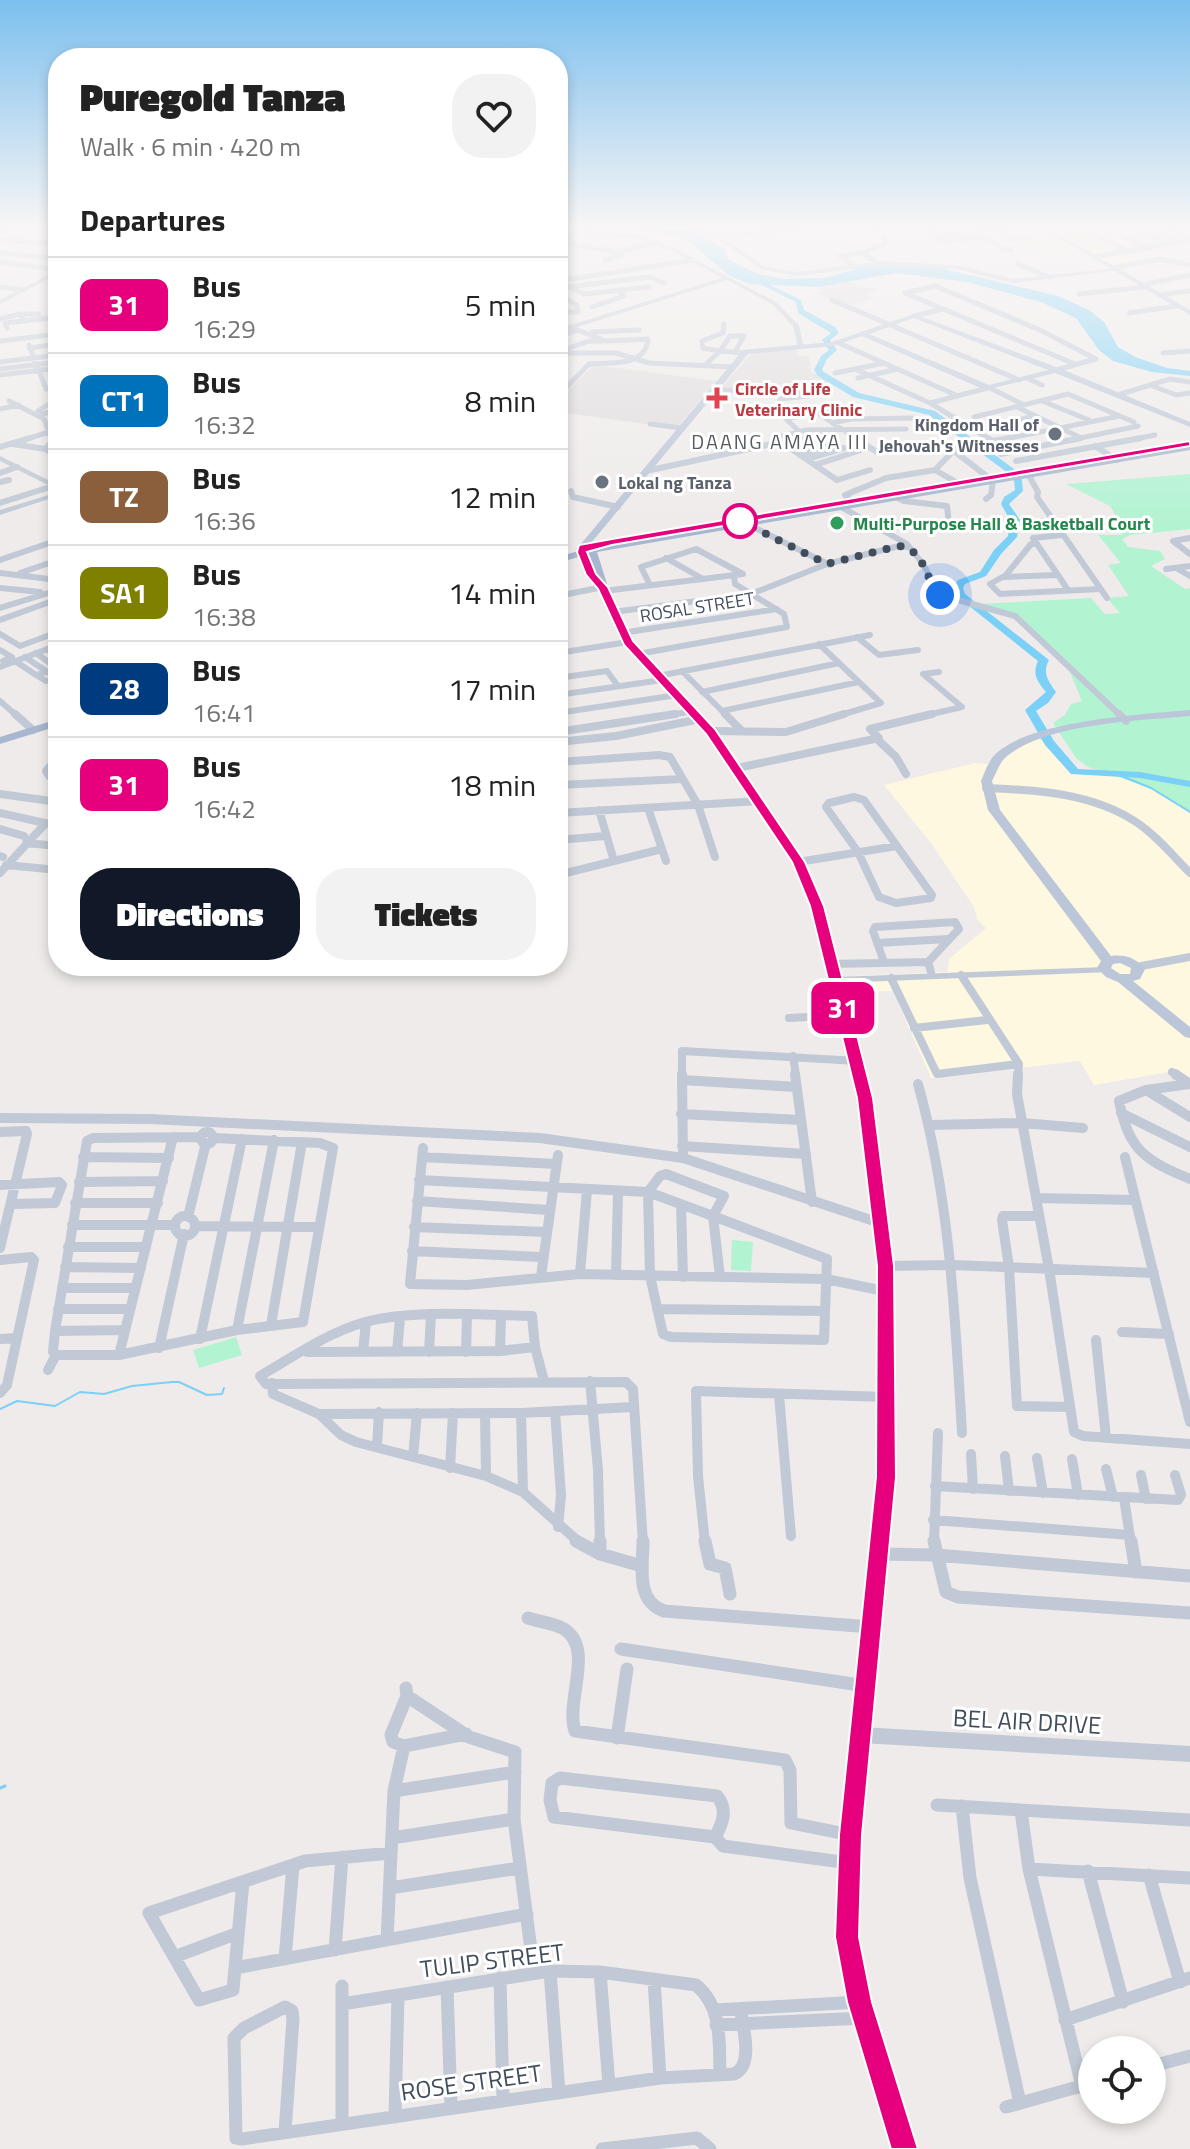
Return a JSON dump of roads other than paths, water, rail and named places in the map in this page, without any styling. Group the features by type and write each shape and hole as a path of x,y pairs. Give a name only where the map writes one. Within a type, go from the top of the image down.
{"main road":[{"path":"587,548 646,471 745,353 821,346 884,326"},
{"path":"941,326 1190,425"},
{"path":"863,334 989,388 1056,370"},
{"path":"568,555 587,548 1190,446"},
{"path":"587,548 617,546 743,522"},
{"path":"591,563 617,546"},
{"path":"587,548 625,638 711,731 798,862 813,894 857,1061 882,1223 885,1266 886,1477 851,1835 847,1937 862,2010 904,2149"},
{"path":"568,559 591,563"},
{"path":"1190,715 1126,721 1038,738 1009,747 987,773 990,788 1003,810 1112,964 1131,974 1190,1034"},
{"path":"1056,734 1190,715"},
{"path":"0,741 48,725"},
{"path":"1131,974 1148,992 1190,1025"}],"street":[{"path":"0,338 38,326"},
{"path":"724,326 723,333 702,341 701,346 745,353"},
{"path":"796,326 800,346"},
{"path":"891,326 1042,385"},
{"path":"984,326 1075,364"},
{"path":"1031,326 1096,359 1056,370"},
{"path":"570,327 609,341 617,348 616,353"},
{"path":"568,332 579,329"},
{"path":"589,332 639,330"},
{"path":"705,365 730,336 744,336 735,352"},
{"path":"568,339 577,343"},
{"path":"568,348 577,343 648,339 647,352 638,358 589,364 568,386"},
{"path":"836,343 958,396"},
{"path":"1163,353 1190,351"},
{"path":"570,353 616,353 649,363 733,367"},
{"path":"0,369 48,354"},
{"path":"0,378 48,354"},
{"path":"33,359 48,389"},
{"path":"0,360 33,359 48,364"},
{"path":"835,373 884,363"},
{"path":"855,369 930,403 993,441 1120,416"},
{"path":"858,378 898,369"},
{"path":"1118,395 1170,379 1190,382"},
{"path":"1150,385 1176,395 1190,393"},
{"path":"930,403 989,388 1115,459"},
{"path":"715,390 808,392"},
{"path":"779,391 780,400 816,395"},
{"path":"974,417 1068,394 1136,424 1001,454"},
{"path":"9,401 19,405"},
{"path":"1042,401 1089,420"},
{"path":"0,409 30,405 48,421"},
{"path":"43,415 48,406"},
{"path":"836,409 818,413 877,452"},
{"path":"43,415 48,413"},
{"path":"825,418 859,414"},
{"path":"43,415 48,416"},
{"path":"799,416 786,419 800,432"},
{"path":"976,431 1035,416"},
{"path":"832,423 851,419 913,418"},
{"path":"650,424 682,428"},
{"path":"870,470 839,480 775,438 800,432 882,427 906,429"},
{"path":"0,447 48,432"},
{"path":"646,471 825,433"},
{"path":"1016,461 1155,435"},
{"path":"10,443 46,447"},
{"path":"800,455 835,444"},
{"path":"945,444 996,479 991,495 986,499"},
{"path":"813,463 859,447"},
{"path":"813,463 844,448"},
{"path":"955,449 935,470 886,478 845,495 846,504 841,510 903,546 923,564 937,592 954,600 1015,616 1126,721"},
{"path":"813,463 868,450"},
{"path":"0,458 48,483"},
{"path":"0,474 17,467"},
{"path":"935,470 961,485"},
{"path":"0,474 9,480 0,482"},
{"path":"1025,474 1052,521 1107,598"},
{"path":"0,503 48,489"},
{"path":"0,513 48,491"},
{"path":"571,491 573,497 585,502 618,507"},
{"path":"892,496 947,506 949,524"},
{"path":"1030,527 1034,522 1052,521"},
{"path":"743,522 830,565"},
{"path":"1062,535 1033,537 1068,590"},
{"path":"1190,538 1173,541 1190,554"},
{"path":"0,560 48,543"},
{"path":"1037,544 1031,544 1004,577 990,584 1000,594 1100,589"},
{"path":"613,612 751,594 798,575 903,546"},
{"path":"568,594 734,576 742,572 700,549 641,567 650,585"},
{"path":"666,558 703,579"},
{"path":"14,575 48,563"},
{"path":"1166,569 1190,566"},
{"path":"1176,568 1190,576"},
{"path":"0,573 48,579"},
{"path":"1004,577 1058,575"},
{"path":"638,654 784,629 788,625 784,614 735,584 734,576"},
{"path":"0,588 48,593"},
{"path":"1,608 48,595"},
{"path":"0,620 48,597"},
{"path":"0,598 21,601"},
{"name":"ROSAL STREET","path":"568,651 777,609"},
{"path":"0,634 20,646"},
{"path":"568,694 870,635"},
{"path":"2,651 48,636"},
{"path":"857,637 879,655 918,650"},
{"path":"711,731 786,732 879,705 880,700 819,644"},
{"path":"0,662 15,661 47,649"},
{"path":"0,662 12,657 2,651"},
{"path":"36,653 48,662"},
{"path":"25,657 47,672"},
{"path":"15,661 48,681"},
{"path":"702,692 839,663"},
{"path":"568,677 607,671 618,686"},
{"path":"682,671 741,730"},
{"path":"36,675 47,672"},
{"path":"906,774 896,757 870,729 962,707 923,674 939,672"},
{"path":"722,711 859,682"},
{"path":"568,711 677,695"},
{"path":"0,701 33,730"},
{"path":"568,731 696,715"},
{"path":"568,741 616,736 696,715"},
{"path":"737,768 877,739"},
{"path":"568,761 665,755 671,759 698,805 715,857"},
{"path":"568,785 682,779"},
{"path":"990,788 1051,794 1117,812 1146,830 1190,873"},
{"path":"0,794 48,801"},
{"path":"854,797 864,800 897,846 931,898 896,903 883,901 858,852 826,804 854,797"},
{"path":"568,812 760,801"},
{"path":"648,808 666,861"},
{"path":"599,810 614,861"},
{"path":"0,813 48,825"},
{"path":"2,863 44,825"},
{"path":"0,829 25,840 48,844"},
{"path":"568,839 605,836"},
{"path":"798,862 897,846"},
{"path":"568,872 662,849"},
{"path":"2,863 48,869"},
{"path":"832,964 928,962 959,929 955,922 875,927 873,931 884,962"},
{"path":"877,943 948,939"},
{"path":"1131,974 1190,957"},
{"path":"928,962 931,972"},
{"path":"837,984 1031,975 1112,964"},
{"path":"963,979 987,1020 1019,1064 1017,1094 1049,1269 1074,1432 1106,1438 1190,1444"},
{"path":"892,982 937,1074 1019,1064"},
{"path":"789,1018 845,1015"},
{"path":"914,1028 987,1020"},
{"path":"682,1152 682,1051 857,1061"},
{"path":"793,1056 812,1202"},
{"path":"1172,1072 1190,1084"},
{"path":"682,1080 797,1087"},
{"path":"918,1084 931,1125 952,1265 962,1433"},
{"path":"1190,1084 1146,1090 1119,1101 1131,1146 1140,1155 1190,1179"},
{"path":"1146,1090 1190,1117"},
{"path":"1121,1113 1190,1147"},
{"path":"681,1114 801,1120"},
{"path":"0,1118 48,1116 217,1123 540,1138 682,1152 806,1154"},
{"path":"72,1225 174,1225 188,1217 207,1137 205,1123"},
{"path":"207,1137 217,1123"},
{"path":"931,1125 1022,1123 1083,1128"},
{"path":"0,1132 27,1132 0,1248"},
{"path":"119,1355 173,1137"},
{"path":"207,1137 331,1145 333,1148 306,1316 299,1324 237,1330 119,1355 56,1355 53,1352 58,1309 87,1141 93,1138 207,1137"},
{"path":"200,1339 221,1225 242,1139"},
{"path":"237,1330 274,1140"},
{"path":"271,1325 302,1142"},
{"path":"682,1152 812,1202 882,1223"},
{"path":"541,1276 557,1159 423,1153 410,1284 467,1285 580,1274 826,1279 884,1291"},
{"path":"83,1157 169,1158"},
{"path":"1125,1157 1190,1422"},
{"path":"419,1180 553,1186 618,1193 648,1192 681,1205 713,1215 824,1256 827,1259 825,1337 818,1342 666,1336 650,1276 648,1192 660,1176 666,1174 723,1195 724,1199 713,1215 720,1277"},
{"path":"79,1182 163,1181"},
{"path":"0,1185 59,1182 62,1185 55,1203 12,1204"},
{"path":"580,1274 587,1190"},
{"path":"616,1275 618,1193"},
{"path":"1036,1198 1135,1200"},
{"path":"417,1201 549,1210"},
{"path":"75,1203 158,1203"},
{"path":"681,1205 683,1277"},
{"path":"1039,1216 1003,1216 1017,1406 1068,1407"},
{"path":"188,1217 195,1220 197,1226"},
{"path":"174,1225 175,1231 184,1234"},
{"path":"159,1348 184,1234 197,1226 319,1227"},
{"path":"414,1227 546,1232"},
{"path":"68,1247 146,1247"},
{"path":"412,1251 542,1257"},
{"path":"0,1260 31,1257 34,1260 7,1385 0,1393"},
{"path":"885,1266 952,1265 1154,1273"},
{"path":"65,1267 141,1268"},
{"path":"62,1288 135,1288"},
{"path":"58,1309 130,1309"},
{"path":"657,1309 825,1311"},
{"path":"429,1352 431,1315"},
{"path":"544,1381 535,1347 532,1316 431,1315 366,1322 330,1336 260,1374 264,1382 272,1383 626,1382 633,1389 632,1407 643,1516 642,1566 646,1599 653,1607 664,1611 871,1627"},
{"path":"466,1352 467,1316"},
{"path":"500,1351 501,1316"},
{"path":"397,1352 400,1318"},
{"path":"363,1352 366,1322"},
{"path":"55,1331 125,1330"},
{"path":"1122,1332 1169,1334"},
{"path":"328,1352 330,1336"},
{"path":"0,1339 17,1338"},
{"path":"1096,1340 1106,1438"},
{"path":"303,1352 466,1352 535,1347"},
{"path":"48,1370 56,1355"},
{"path":"590,1381 598,1470 600,1554"},
{"path":"272,1383 273,1394 319,1414 341,1435 486,1476 523,1492 558,1527 600,1554 642,1566"},
{"path":"730,1594 725,1568 710,1564 707,1559 698,1476 696,1391 886,1397"},
{"path":"779,1395 791,1536"},
{"path":"319,1414 521,1413 632,1407"},
{"path":"555,1411 561,1495 558,1527"},
{"path":"377,1447 379,1412"},
{"path":"341,1435 343,1413"},
{"path":"413,1457 417,1413"},
{"path":"450,1468 453,1413"},
{"path":"485,1413 486,1476"},
{"path":"521,1413 523,1492"},
{"path":"938,1433 930,1555 946,1592 958,1597 1190,1613"},
{"path":"971,1454 973,1489"},
{"path":"1005,1456 1009,1491"},
{"path":"1037,1458 1043,1493"},
{"path":"1072,1459 1078,1495"},
{"path":"1106,1469 1130,1535 1136,1572"},
{"path":"1141,1475 1146,1499"},
{"path":"935,1486 1118,1498 1181,1498 1175,1475"},
{"path":"933,1520 1130,1535"},
{"path":"879,1552 1190,1576"},
{"path":"528,1618 569,1632 576,1644 580,1654 572,1716 575,1731 785,1760 790,1770 791,1823 851,1835"},
{"path":"621,1649 866,1686"},
{"path":"617,1738 627,1669"},
{"path":"466,1734 404,1746 391,1739 406,1692 481,1742 512,1748 519,1868 542,1972 559,2093"},
{"name":"BEL AIR DRIVE","path":"861,1735 1190,1754"},
{"path":"387,1940 394,1791 404,1746"},
{"path":"394,1791 515,1772"},
{"path":"715,1837 722,1827 724,1810 722,1799 717,1796 560,1778 552,1783 550,1800 554,1817 715,1837 723,1846 849,1863"},
{"path":"937,1805 1190,1820"},
{"path":"962,1806 970,1878 1013,2105 1078,2087"},
{"path":"1021,1811 1029,1869 1065,2020 1078,2058"},
{"path":"243,1882 233,1990 199,2000 149,1913 293,1865 514,1819"},
{"path":"335,1950 342,1857"},
{"path":"285,1959 293,1865"},
{"path":"390,1888 519,1868"},
{"path":"1029,1869 1190,1878"},
{"path":"1088,1871 1123,2002"},
{"path":"1065,2020 1185,1980 1149,1875"},
{"path":"235,1968 527,1914"},
{"path":"174,1957 238,1933"},
{"name":"TULIP STREET","path":"342,2004 542,1972 600,1972 696,1985 703,1989 716,2018"},
{"path":"600,1972 609,2085"},
{"path":"500,1978 503,2099"},
{"path":"654,1979 660,2078"},
{"path":"342,1986 342,2124"},
{"path":"447,1987 451,2107"},
{"path":"395,2117 398,1995"},
{"name":"ROSE STREET","path":"285,2132 293,2019 289,2007 236,2033 236,2138 242,2139 660,2078 720,2075"},
{"path":"742,2018 746,2063 741,2071 720,2075 716,2018 862,2010"},
{"path":"1166,2062 1190,2056"},
{"path":"609,2148 660,2146 697,2138 710,2149"}],"water":[{"path":"1082,326 1106,326 1118,347 1135,357 1167,368 1190,371 1190,376 1152,372 1113,361 1099,350"}],"waterway":[{"path":"827,326 835,333 826,340 833,350 824,358 818,370 821,374 856,395 932,413 1011,471 1018,480 1019,491 1005,504 1015,520 1012,537 997,552 983,574 961,582 958,588 961,595 1044,660 1040,677 1051,692 1030,710 1049,743 1075,772 1140,775 1190,784"},
{"path":"1119,775 1151,788 1190,812"},
{"path":"0,1409 17,1401 55,1406 80,1392 104,1394 132,1386 172,1382 179,1382 207,1395 222,1394 224,1388"},
{"path":"0,1788 5,1786"}],"place":[{"name":"Circle of Life Veterinary Clinic","path":"717,398"},
{"name":"Kingdom Hall of Jehovah's Witnesses","path":"1055,434"},
{"name":"Lokal ng Tanza","path":"602,482"},
{"name":"Multi-Purpose Hall & Basketball Court","path":"837,523"}],"district":[{"name":"DAANG AMAYA III","path":"780,441"}]}
